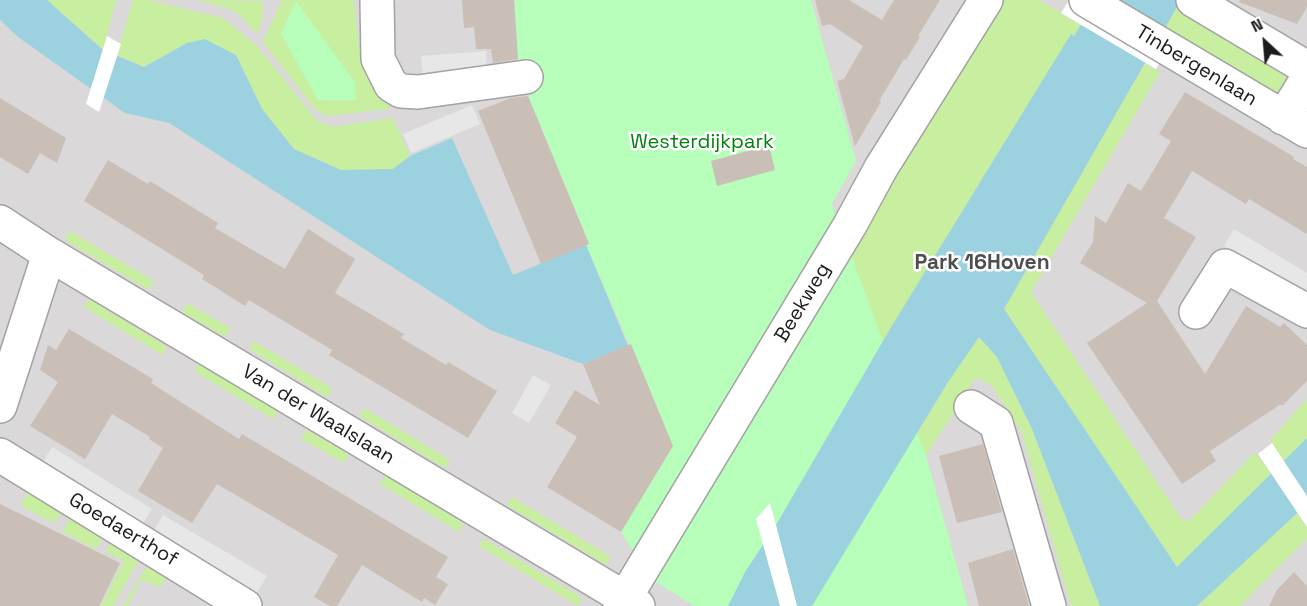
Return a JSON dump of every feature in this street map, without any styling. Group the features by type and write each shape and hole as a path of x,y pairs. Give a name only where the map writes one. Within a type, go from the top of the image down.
{"street":[{"path":"377,0 378,59 391,85 401,92 418,92 526,76"},
{"name":"Beekweg","path":"628,603 881,168 986,0"},
{"name":"Tinbergenlaan","path":"1086,0 1295,124"},
{"path":"1195,1 1307,68"},
{"path":"1295,124 1307,80"},
{"name":"Van der Waalslaan","path":"0,222 49,254 628,603"},
{"path":"0,406 49,254"},
{"path":"1196,312 1225,266 1307,311"},
{"path":"971,407 996,423 1049,606"},
{"name":"Goedaerthof","path":"0,455 245,606"}],"shaded area":[{"path":"0,0 1307,0 1307,606 0,606"},
{"path":"486,51 487,69 423,74 421,56"},
{"path":"472,105 480,124 411,153 403,134"},
{"path":"1234,229 1307,273 1307,296 1224,246"},
{"path":"533,375 551,385 529,423 512,413"},
{"path":"52,447 152,509 141,526 41,465"},
{"path":"163,515 267,576 256,594 153,532"}],"green space":[{"path":"47,0 116,0 103,50"},
{"path":"133,0 148,0 223,18 257,46 317,121 332,127 393,118 410,156 393,169 341,170 294,149 262,109 236,55 187,43 144,67 117,55"},
{"path":"198,0 262,1 263,16 257,34 240,15 227,8"},
{"path":"282,0 354,0 359,48 371,73 387,88 389,109 326,116 314,108 263,42"},
{"name":"Westerdijkpark","path":"514,0 811,0 856,161 832,204 926,456 968,606 694,606 650,578 621,532 673,446 586,245 589,243 526,91 518,61"},
{"path":"1000,0 1039,0 1081,25 1074,37 1071,35 890,329 789,501 747,420"},
{"path":"296,1 354,81 356,100 318,100 281,34"},
{"path":"1178,5 1284,71 1285,81 1281,89 1270,94 1163,32"},
{"path":"1144,64 1156,69 1159,74 1031,292 1182,520 1190,520 1255,452 1271,474 1177,568 1004,309"},
{"path":"70,231 154,281 149,290 65,240"},
{"path":"89,299 167,347 162,355 84,307"},
{"path":"187,303 230,328 225,337 182,312"},
{"path":"979,337 997,357 1032,429 1100,606 1071,606 1022,433 992,386 976,377 926,456 968,606 812,606 948,382"},
{"path":"254,341 332,388 327,397 249,349"},
{"path":"199,363 278,411 273,419 194,371"},
{"path":"1307,399 1307,438 1283,462 1272,443 1272,438"},
{"path":"364,408 450,460 445,468 359,416"},
{"path":"306,430 349,454 344,463 301,439"},
{"path":"385,475 463,523 459,532 380,484"},
{"path":"31,485 67,507 54,523 21,506"},
{"path":"512,497 611,557 606,565 507,505"},
{"path":"73,511 108,533 95,549 63,532"},
{"path":"1297,513 1307,528 1307,538 1240,606 1197,606"},
{"path":"113,536 142,554 113,606 101,606 124,560 106,552"},
{"path":"484,539 582,598 578,606 479,546"},
{"path":"152,558 172,570 160,587 141,580 128,606 123,606"}],"water":[{"path":"0,0 47,0 103,50 144,67 187,43 205,39 236,55 262,109 294,149 341,170 393,169 410,156 452,138 513,275 586,245 628,346 583,364 490,330 169,123 125,113 18,37 0,20"},
{"path":"1096,0 1181,0 1004,309 1177,567 1307,438 1307,504 1197,606 1100,606 1032,429 997,357 979,337 948,382 812,606 728,606 745,572 776,525 890,329 1071,34 1074,36"}],"pier":[{"path":"1069,0 1110,0 1175,39 1156,69 1061,13"},
{"path":"107,36 121,44 99,112 86,104"},
{"path":"1272,443 1307,496 1307,527 1258,454"},
{"path":"770,503 797,606 780,606 756,519"}],"building":[{"path":"462,0 514,0 518,59 493,63 491,49 476,49 474,27 464,28"},
{"path":"815,0 849,0 882,20 894,0 940,0 918,36 920,37 879,101 881,102 855,146 837,81 844,79 863,46 830,24 822,26"},
{"path":"1240,0 1307,0 1307,7 1297,24 1239,2"},
{"path":"1185,92 1307,167 1307,234 1249,199 1246,204 1192,171 1164,218 1196,237 1157,301 1205,374 1246,306 1280,327 1284,323 1307,345 1307,381 1282,406 1281,404 1210,451 1216,461 1182,484 1087,343 1147,303 1080,263 1093,242 1095,216 1106,223 1128,183 1141,191 1171,141 1159,134"},
{"path":"528,96 589,244 541,264 478,111 511,98"},
{"path":"0,98 66,138 57,163 40,153 28,174 0,157"},
{"path":"769,145 775,170 717,186 711,161"},
{"path":"108,160 148,184 150,181 218,223 215,228 285,269 308,229 355,259 335,293 404,334 401,338 446,365 448,362 497,391 468,438 329,355 332,350 249,300 245,306 202,279 204,275 84,201"},
{"path":"69,329 153,379 151,383 239,439 242,434 448,557 436,577 448,584 435,605 424,598 422,602 362,565 337,606 330,606 314,597 338,555 217,484 192,523 138,491 163,448 149,439 150,437 112,414 85,459 30,426 58,382 40,370 48,345 56,350"},
{"path":"631,344 673,446 621,532 547,487 577,437 555,423 575,390 600,405 583,364"},
{"path":"983,444 1002,512 957,523 939,456"},
{"path":"0,504 120,563 99,606 0,606"},
{"path":"1013,549 1029,606 979,606 968,563"},
{"path":"1294,572 1307,586 1307,606 1269,606 1277,590"}],"district":[{"name":"Park 16Hoven","path":"982,263"}]}
